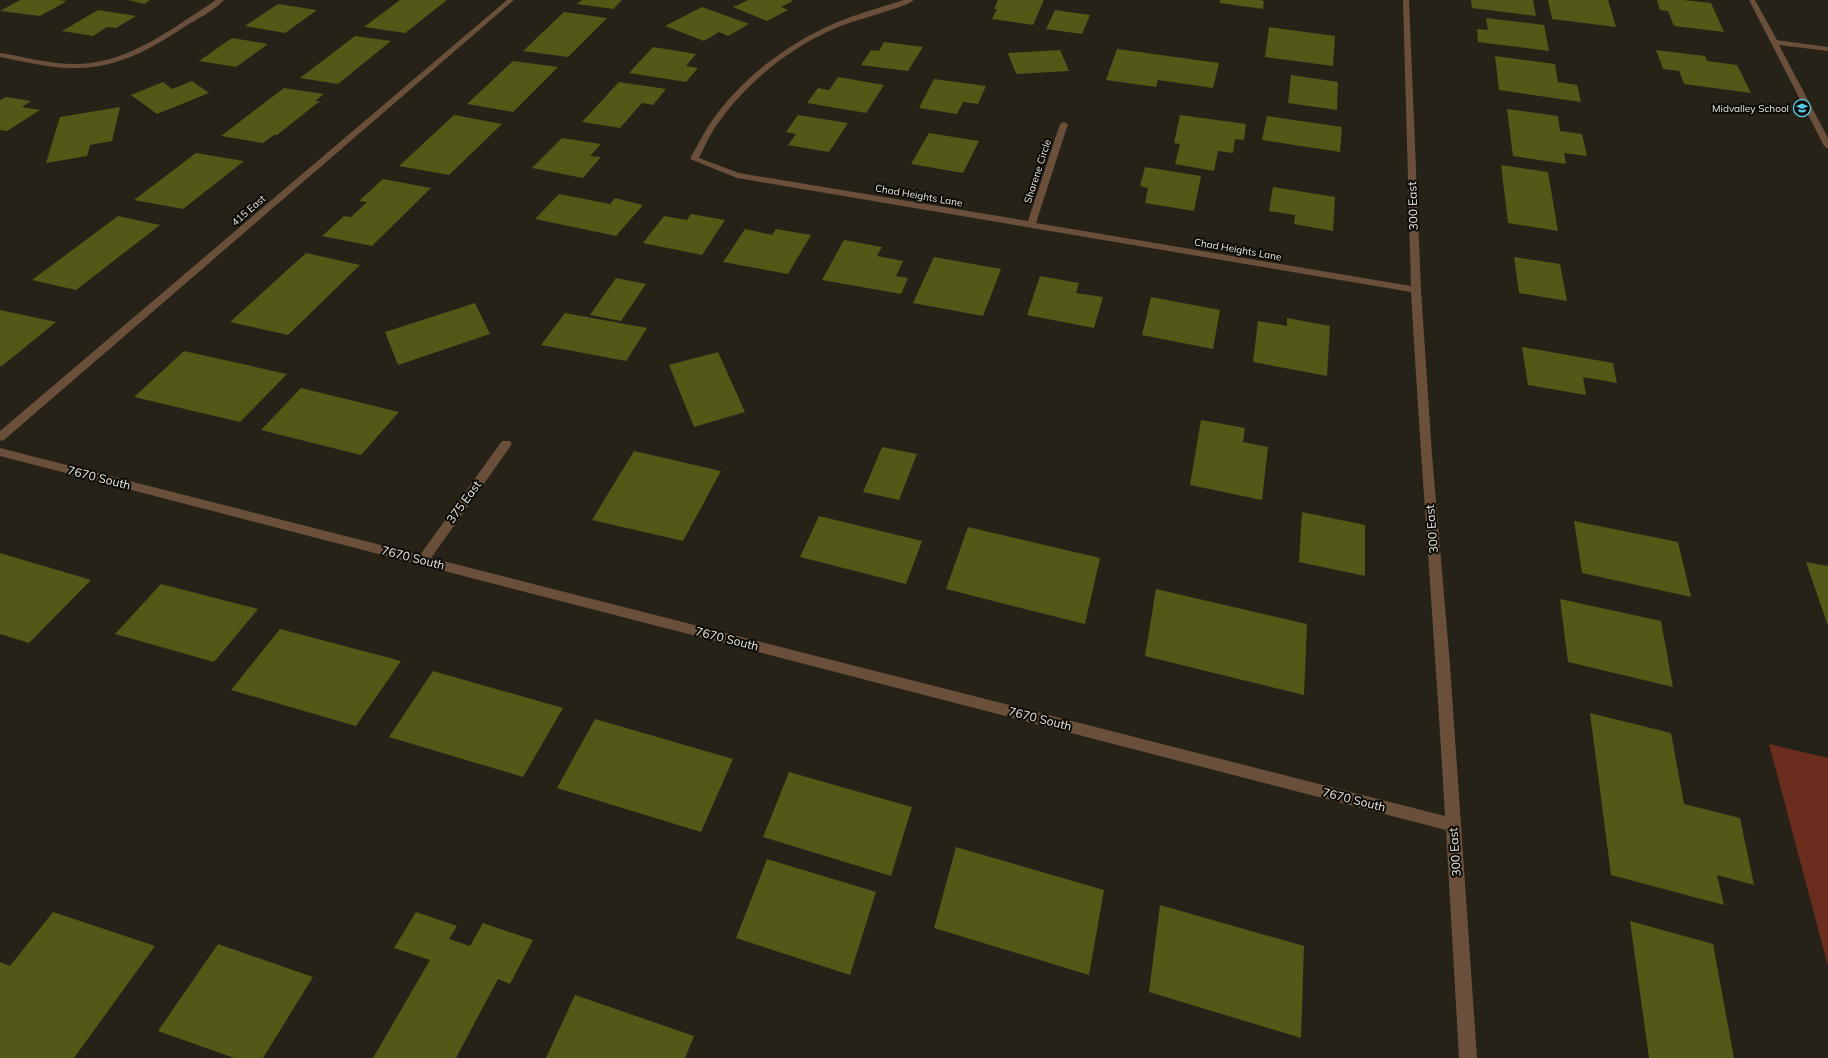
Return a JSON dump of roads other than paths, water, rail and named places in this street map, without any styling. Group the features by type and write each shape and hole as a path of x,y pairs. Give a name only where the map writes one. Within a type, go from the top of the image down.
{"street":[{"path":"0,55 62,65 78,66 105,64 131,56 221,0"},
{"name":"415 East","path":"0,438 511,0"},
{"name":"Chad Heights Lane","path":"911,0 839,24 801,43 768,66 742,90 715,122 694,159 737,175 1416,290"},
{"name":"300 East","path":"1406,0 1416,290 1426,455 1443,665 1468,1058"},
{"path":"1752,0 1828,146"},
{"path":"1774,42 1828,49"},
{"name":"Sharene Circle","path":"1031,225 1064,124"},
{"name":"375 East","path":"422,561 506,444"},
{"name":"7670 South","path":"0,452 1453,825"}],"place":[{"name":"Midvalley School","path":"1802,108"}]}
